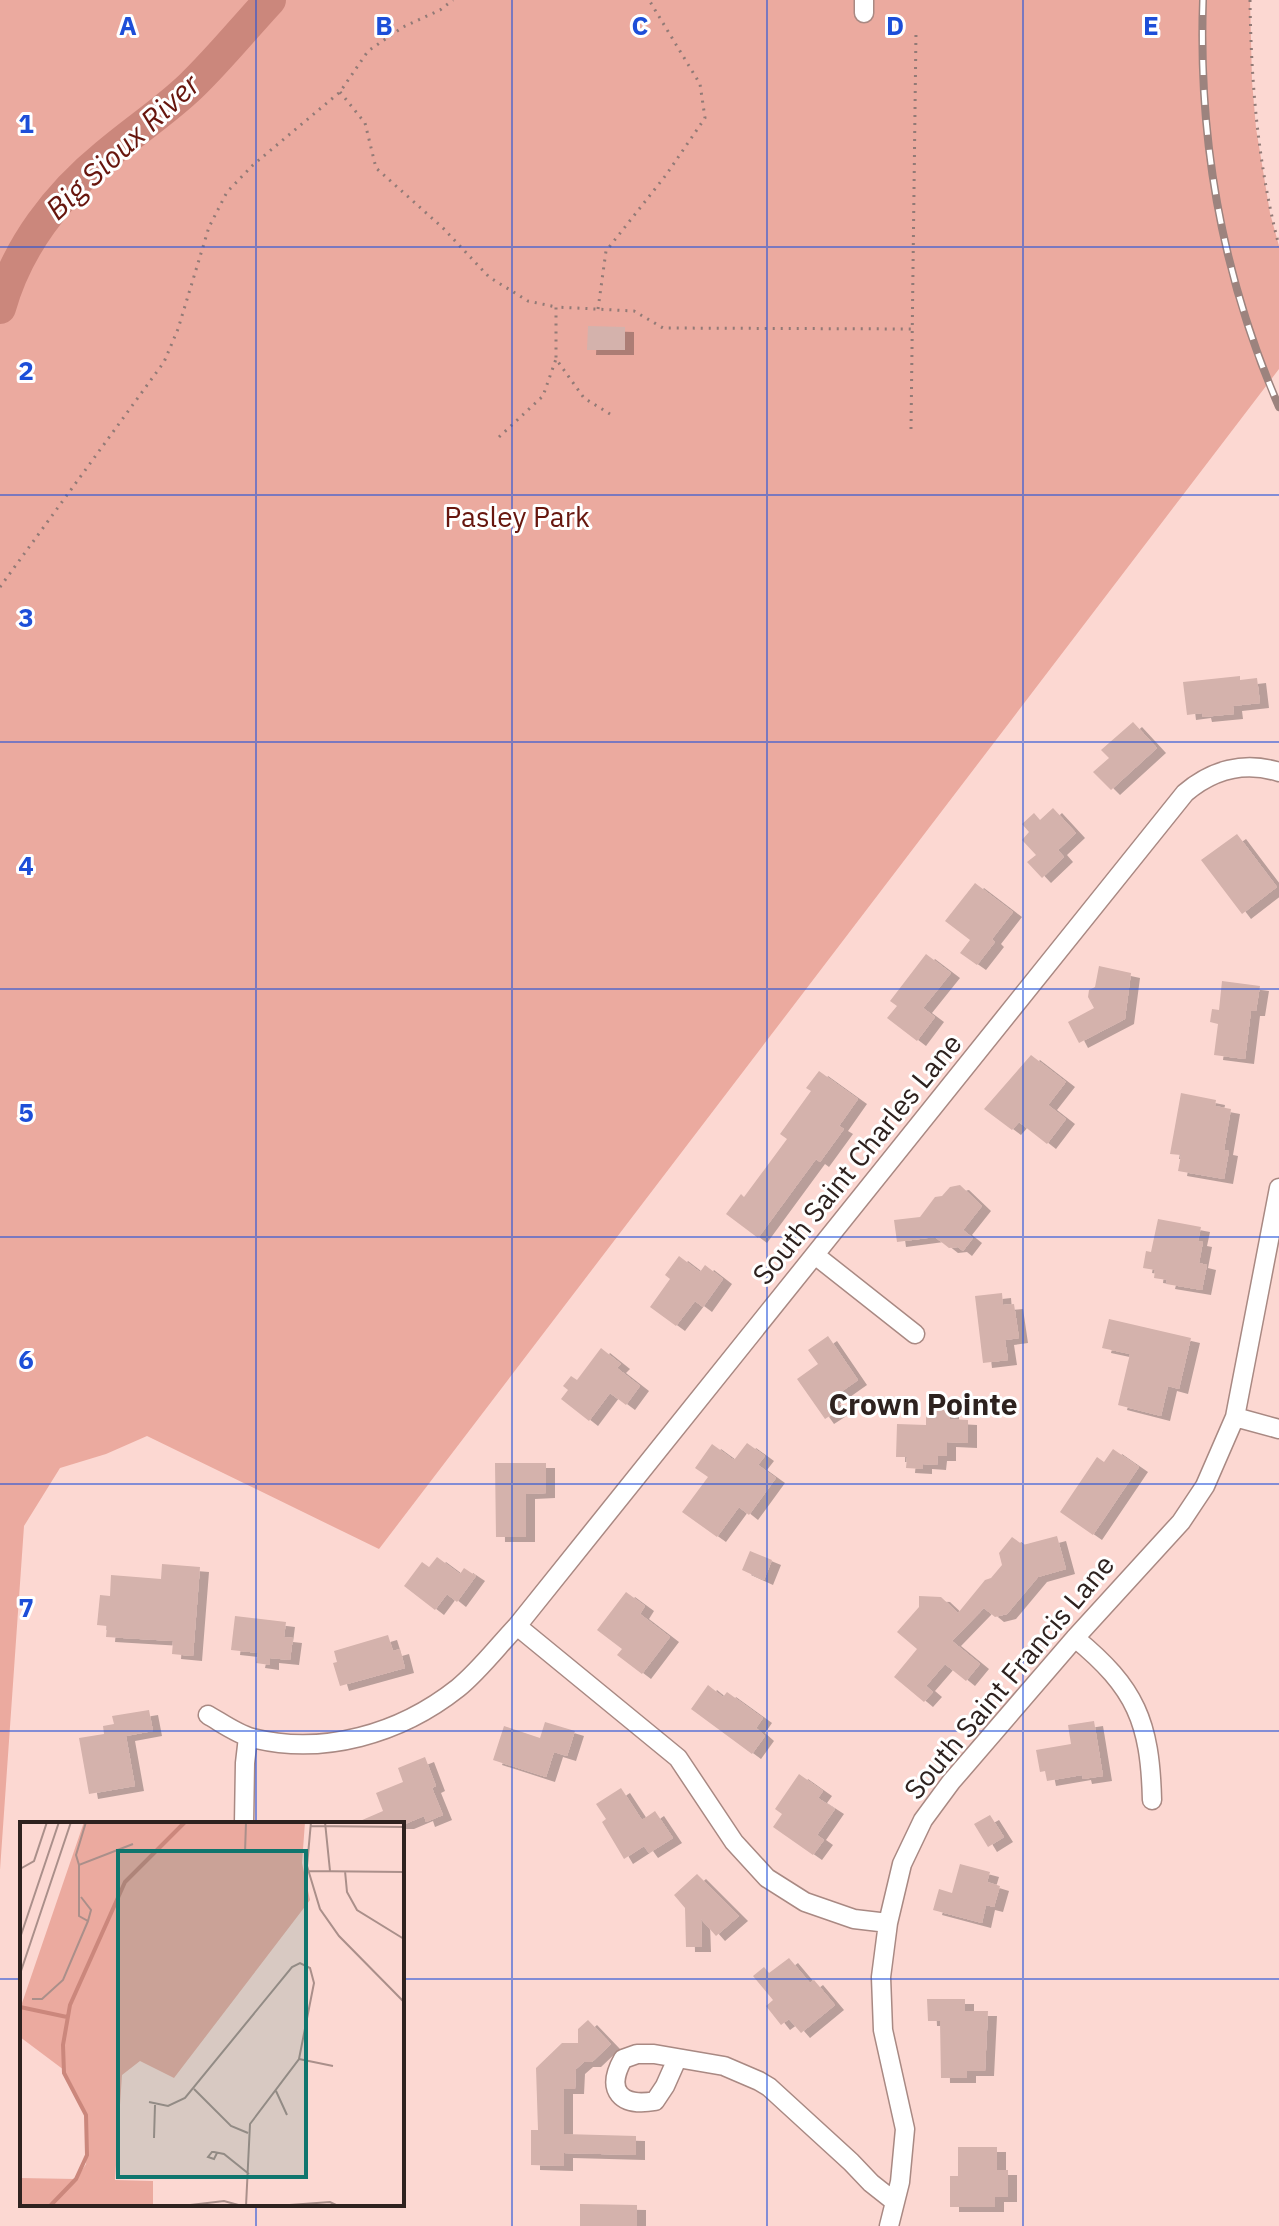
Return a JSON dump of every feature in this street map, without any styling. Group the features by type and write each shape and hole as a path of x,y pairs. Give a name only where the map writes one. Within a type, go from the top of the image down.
{"street":[{"name":"South Saint Charles Lane","path":"208,1715 248,1737 289,1744 336,1743 374,1734 423,1711 458,1688 517,1626 1185,793 1200,780 1222,771 1243,767 1272,770"},
{"name":"South Saint Francis Lane","path":"889,2226 900,2182 905,2129 883,2030 881,1977 888,1923 902,1864 923,1820 951,1782 1075,1638 1181,1522 1205,1486 1235,1417 1279,1188"},
{"path":"815,1255 915,1334"},
{"path":"1235,1417 1279,1429"},
{"path":"517,1626 678,1758 734,1842 767,1878 805,1902 854,1919 888,1923"},
{"path":"1075,1638 1106,1663 1127,1689 1143,1726 1151,1765 1152,1800"},
{"path":"244,1822 248,1737"},
{"path":"677,2059 724,2066 769,2087 895,2202"}],"path":[{"path":"0,587 164,362 178,329 209,227 227,192 253,165 340,92 368,51 403,27 440,10 453,0"},
{"path":"598,309 606,251 666,175 705,118 700,84 649,0"},
{"path":"1250,0 1256,128 1270,213 1279,246"},
{"path":"911,429 916,31"},
{"path":"340,92 365,123 376,168 443,228 489,277 528,301 556,307 634,311 663,328 912,329"},
{"path":"499,437 543,396 556,359 556,307"},
{"path":"556,359 584,398 610,414"}],"green space":[{"name":"Pasley Park","path":"0,0 1250,0 1256,128 1270,213 1279,246 1279,369 379,1549 147,1436 106,1454 60,1468 24,1526 0,1870"}],"building":[{"path":"588,326 625,327 625,350 587,350"},
{"path":"1240,676 1240,680 1257,678 1260,703 1233,706 1234,714 1187,715 1183,682"},
{"path":"1133,722 1157,748 1111,790 1093,772 1109,758 1101,750"},
{"path":"1053,808 1076,833 1058,850 1064,857 1042,878 1027,862 1036,855 1022,840 1029,832 1022,824 1034,813 1040,820"},
{"path":"1237,834 1277,887 1242,914 1201,860"},
{"path":"975,883 1013,912 977,965 960,953 970,940 945,921"},
{"path":"926,954 951,973 923,1008 935,1017 917,1041 887,1018 897,1006 890,1001"},
{"path":"1099,966 1131,973 1125,1019 1079,1043 1068,1022 1094,1008 1088,997 1089,990 1095,987"},
{"path":"1222,981 1260,986 1256,1011 1251,1011 1245,1059 1214,1055 1218,1024 1210,1022 1212,1009 1219,1010"},
{"path":"1031,1055 1066,1082 1048,1105 1066,1119 1047,1144 1019,1122 1012,1130 984,1109"},
{"path":"819,1071 858,1099 839,1126 844,1129 820,1162 816,1159 758,1238 726,1214 741,1194 744,1197 787,1139 780,1134 811,1091 806,1088"},
{"path":"1181,1093 1216,1100 1215,1106 1231,1109 1224,1150 1229,1151 1224,1179 1178,1171 1181,1155 1170,1154"},
{"path":"960,1185 982,1206 963,1230 973,1238 963,1251 958,1247 949,1248 935,1237 897,1242 894,1220 920,1217 935,1197 942,1196 950,1187"},
{"path":"1158,1219 1201,1227 1198,1241 1203,1242 1199,1263 1207,1265 1202,1290 1166,1284 1167,1280 1154,1278 1155,1270 1143,1268 1146,1251 1151,1252"},
{"path":"679,1256 700,1272 705,1265 723,1279 703,1307 695,1301 676,1326 650,1307 670,1279 665,1275"},
{"path":"1002,1293 1003,1305 1014,1304 1019,1338 1005,1340 1008,1360 983,1363 975,1296"},
{"path":"1109,1319 1191,1338 1179,1389 1168,1386 1161,1416 1118,1405 1130,1354 1102,1348"},
{"path":"828,1336 858,1380 831,1399 839,1410 825,1419 797,1379 818,1364 808,1350"},
{"path":"601,1348 621,1364 617,1368 640,1386 626,1405 610,1393 589,1421 561,1399 568,1390 563,1386 571,1376 577,1380"},
{"path":"926,1405 950,1406 950,1419 968,1420 968,1443 947,1442 947,1456 938,1456 937,1465 923,1464 923,1469 906,1468 907,1457 896,1457 897,1424 926,1425"},
{"path":"747,1443 765,1456 758,1465 776,1478 749,1515 739,1507 717,1537 682,1512 708,1477 695,1468 712,1444 734,1460"},
{"path":"1113,1449 1139,1467 1093,1535 1060,1512 1097,1457 1104,1462"},
{"path":"495,1463 546,1463 546,1493 526,1494 526,1537 496,1537"},
{"path":"1057,1536 1066,1569 1038,1577 1007,1614 995,1617 984,1608 952,1641 980,1664 966,1681 945,1664 926,1686 933,1692 924,1702 894,1677 917,1649 897,1632 919,1607 919,1596 941,1597 958,1613 1002,1565 999,1553 1012,1537 1023,1545"},
{"path":"750,1551 772,1560 764,1580 742,1570"},
{"path":"437,1557 460,1574 464,1568 476,1576 457,1602 447,1594 435,1610 404,1586 422,1562 429,1567"},
{"path":"162,1564 200,1567 193,1656 172,1654 173,1641 106,1637 107,1626 97,1625 100,1595 110,1596 111,1575 161,1579"},
{"path":"626,1592 645,1606 640,1614 670,1637 642,1674 617,1655 622,1649 597,1630"},
{"path":"235,1616 286,1622 284,1637 293,1638 290,1660 270,1658 270,1665 256,1663 258,1653 231,1650"},
{"path":"388,1635 393,1651 400,1649 405,1668 340,1686 333,1663 337,1662 334,1651"},
{"path":"708,1685 723,1697 727,1692 763,1718 756,1728 765,1736 752,1754 691,1709"},
{"path":"149,1710 153,1731 126,1736 135,1786 89,1794 79,1738 104,1734 103,1726 114,1724 112,1716"},
{"path":"1094,1721 1103,1776 1083,1779 1082,1775 1047,1781 1045,1771 1040,1772 1036,1750 1071,1744 1068,1725"},
{"path":"545,1722 575,1731 567,1756 554,1752 546,1777 493,1760 504,1726 540,1738"},
{"path":"425,1757 436,1786 432,1788 443,1815 426,1822 424,1816 405,1824 358,1822 383,1811 376,1793 403,1782 398,1768"},
{"path":"799,1774 823,1791 818,1798 835,1809 817,1835 824,1840 813,1855 773,1827 782,1814 775,1809"},
{"path":"621,1788 642,1820 655,1811 673,1838 649,1853 644,1846 624,1859 602,1822 606,1819 596,1804"},
{"path":"990,1815 1004,1837 988,1847 974,1824"},
{"path":"960,1864 990,1872 987,1882 1000,1886 994,1907 986,1905 982,1923 933,1910 939,1889 952,1893"},
{"path":"697,1874 739,1916 716,1936 701,1919 702,1947 686,1947 685,1908 674,1895"},
{"path":"789,1958 810,1983 814,1980 835,2005 801,2033 789,2019 781,2025 766,2006 773,2000 753,1976 764,1967 769,1973"},
{"path":"927,1999 965,1999 965,2011 988,2011 985,2071 967,2071 967,2078 941,2078 940,2021 928,2021"},
{"path":"588,2020 611,2044 592,2062 584,2062 576,2069 575,2089 564,2089 564,2134 636,2136 636,2155 564,2153 564,2166 531,2165 531,2130 538,2130 536,2068 562,2043 578,2043 578,2029"},
{"path":"958,2147 997,2147 997,2170 1008,2170 1008,2197 995,2197 995,2207 950,2207 950,2176 958,2176"},
{"path":"580,2204 637,2205 637,2226 580,2226"}],"waterway":[{"name":"Big Sioux River","path":"0,308 28,243 55,205 88,171 191,86 270,0"}],"railway":[{"path":"1203,0 1205,105 1218,208 1243,309 1279,407"}],"district":[{"name":"Crown Pointe","path":"923,1405"}]}
